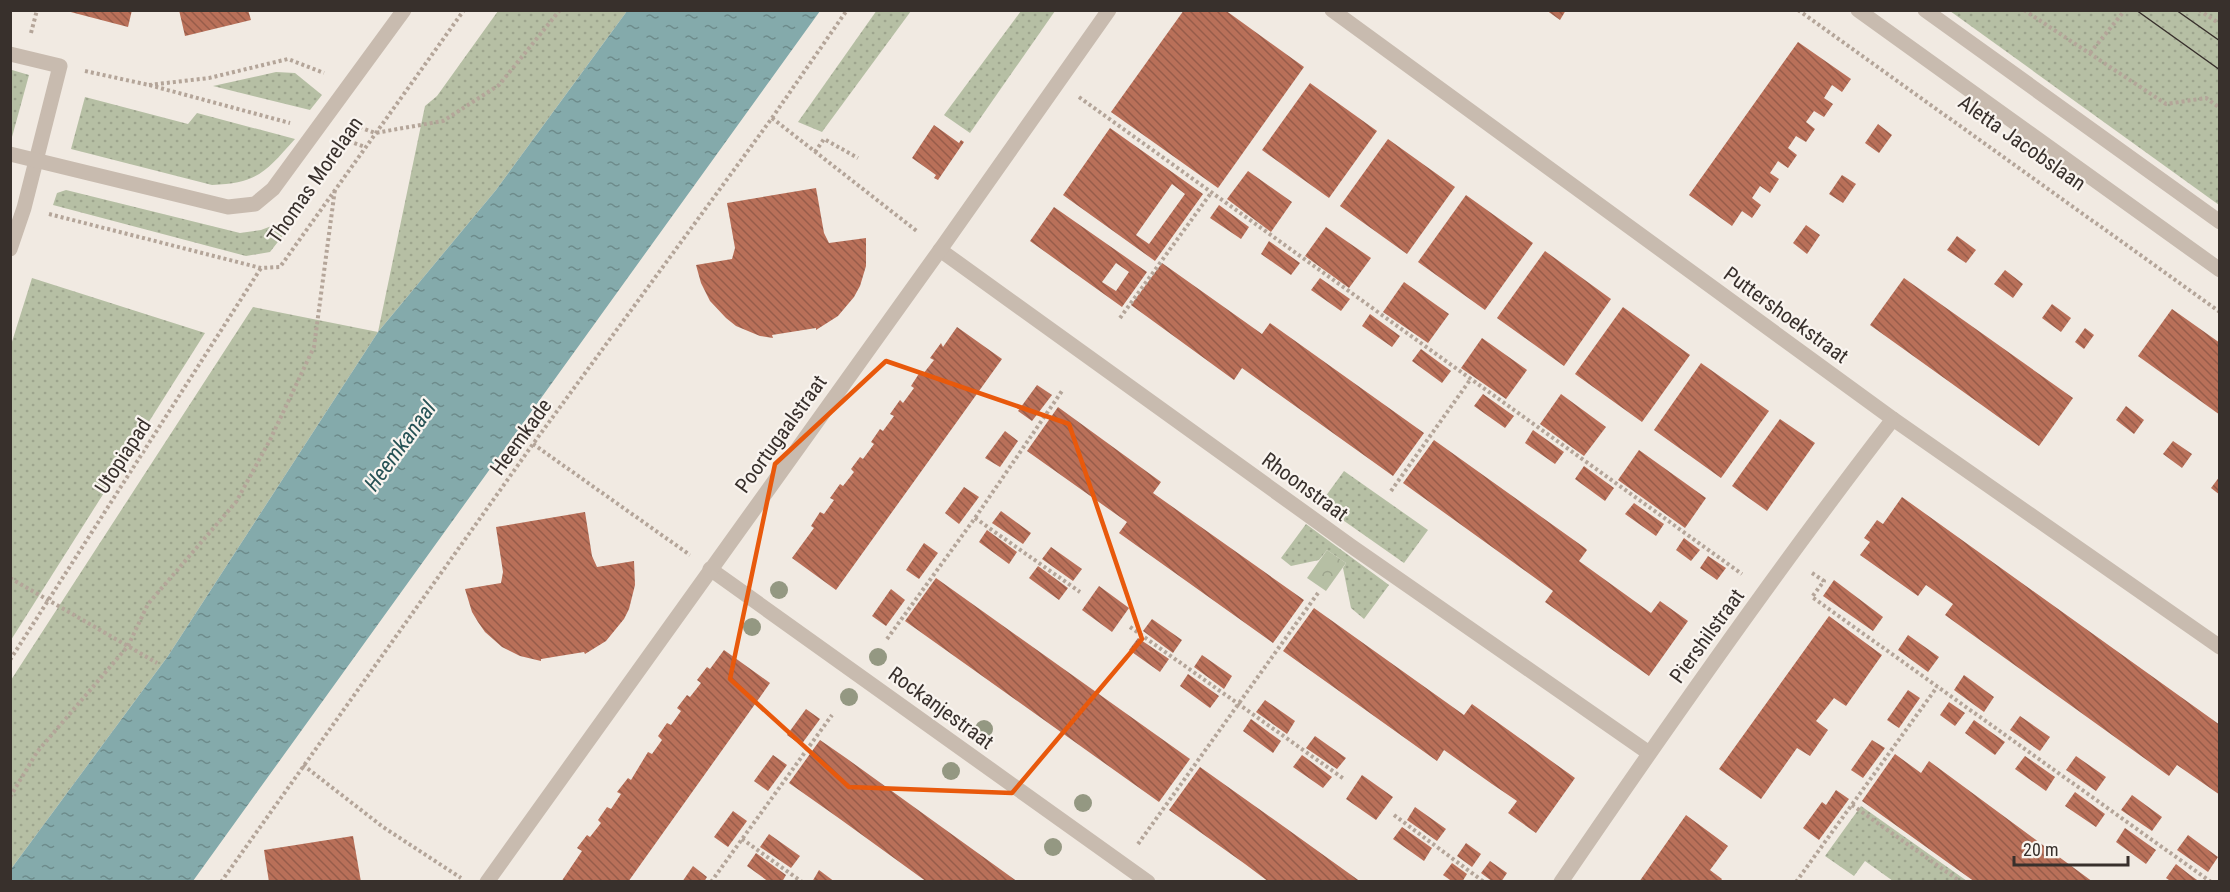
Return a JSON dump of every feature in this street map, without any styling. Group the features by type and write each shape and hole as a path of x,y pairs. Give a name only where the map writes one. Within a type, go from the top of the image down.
{"street":[{"name":"Thomas Morelaan","path":"10,154 228,207 255,204 273,189 404,10"},
{"name":"Poortugaalstraat","path":"488,882 1109,10"},
{"name":"Puttershoekstraat","path":"1332,10 1893,419 2220,647"},
{"name":"Aletta Jacobslaan","path":"1858,10 2220,270"},
{"path":"1925,10 2220,222"},
{"path":"10,54 60,66 24,208 10,249"},
{"name":"Rhoonstraat","path":"940,250 1351,546 1649,753"},
{"name":"Piershilstraat","path":"1561,882 1649,753 1789,557 1893,419"},
{"name":"Rockanjestraat","path":"710,569 1148,882"}],"path":[{"name":"Thomas Morelaan","path":"24,208 261,268 280,267 464,10"},
{"path":"150,85 209,78 288,59 330,76 328,114 375,133 443,121 499,84 560,10"},
{"name":"Heemkade","path":"221,882 533,444 772,118 847,10"},
{"name":"Aletta Jacobslaan","path":"1798,10 2220,312"},
{"path":"2024,10 2166,104 2206,98 2220,108"},
{"path":"2090,53 2125,10"},
{"path":"2199,10 2220,24"},
{"path":"60,66 150,85 316,130 365,147"},
{"path":"1058,82 1765,591"},
{"path":"772,118 940,250"},
{"path":"815,152 824,139 858,158"},
{"path":"10,797 37,752 128,646 148,604 236,502 270,440 314,347 335,189"},
{"path":"1120,318 1211,193"},
{"name":"Utopiapad","path":"10,660 261,268"},
{"path":"1391,491 1470,380"},
{"path":"887,639 975,518 1062,391"},
{"path":"533,444 710,569"},
{"path":"975,518 1080,592"},
{"path":"1789,557 1824,582 1812,597 2211,882"},
{"path":"10,578 157,663"},
{"path":"1123,864 1317,593"},
{"path":"1130,627 1344,779"},
{"path":"1796,882 1937,687"},
{"path":"711,882 832,715"},
{"path":"303,765 383,827 466,882"},
{"path":"1852,805 1960,882"},
{"path":"1394,814 1484,882"},
{"path":"742,839 802,882"}],"highlighted area":[{"path":"886,361 1069,424 1142,639 1012,793 849,787 730,679 775,464"}],"green space":[{"path":"877,10 911,11 822,132 798,122"},
{"path":"498,11 627,11 496,190 378,332 425,106 437,96"},
{"path":"1021,11 1055,11 970,133 944,115"},
{"path":"1950,11 2219,11 2219,205"},
{"path":"12,70 29,75 12,137 10,136"},
{"path":"276,72 295,73 322,95 310,110 213,86"},
{"path":"85,97 188,124 197,113 295,139 268,167 251,178 228,184 212,185 71,149"},
{"path":"66,190 240,233 261,230 298,216 270,252 246,256 53,205 57,193"},
{"path":"32,278 205,333 11,640 11,345"},
{"path":"253,307 378,332 168,656 11,869 11,680"},
{"path":"1344,471 1428,530 1404,563 1320,504"},
{"path":"1306,524 1389,585 1364,619 1351,608 1343,568 1346,563 1327,550 1319,560 1291,566 1281,558"},
{"path":"1327,550 1346,563 1326,591 1307,578"},
{"path":"1861,806 1967,881 1893,881 1865,861 1854,876 1825,856"}],"water":[{"name":"Heemkanaal","path":"627,11 820,11 193,881 11,881 11,869 168,656 378,332 496,190"}],"building":[{"path":"63,10 132,10 128,27"},
{"path":"179,10 248,10 251,20 185,36"},
{"path":"1184,10 1225,10 1304,67 1218,188 1111,112"},
{"path":"1546,10 1566,10 1560,20"},
{"path":"1798,42 1851,79 1842,92 1832,85 1824,98 1833,104 1824,117 1814,111 1806,122 1815,129 1806,142 1796,136 1788,148 1797,155 1788,168 1778,161 1770,173 1779,179 1770,193 1760,186 1752,198 1761,205 1752,218 1742,211 1732,226 1689,195"},
{"path":"1310,83 1377,131 1329,198 1262,150"},
{"path":"1878,124 1892,135 1879,153 1865,143"},
{"path":"934,125 959,143 961,140 964,142 938,180 934,178 936,175 912,158"},
{"path":"1110,128 1203,194 1155,261 1063,195","holes":["1172,184 1185,194 1149,244 1136,235"]},
{"path":"1388,139 1455,187 1407,254 1340,206"},
{"path":"1248,171 1292,202 1271,232 1227,199"},
{"path":"1842,175 1856,184 1843,203 1829,194"},
{"path":"816,188 824,233 829,243 866,238 866,266 854,297 838,316 816,330 816,328 772,335 773,338 760,336 736,326 710,301 701,283 696,265 732,259 735,248 727,203"},
{"path":"1466,195 1533,243 1485,310 1418,262"},
{"path":"1219,205 1249,227 1241,239 1210,218"},
{"path":"1054,207 1147,272 1122,307 1030,241","holes":["1116,263 1129,272 1116,291 1102,282"]},
{"path":"1806,225 1820,235 1807,254 1793,243"},
{"path":"1326,227 1371,258 1349,288 1305,256"},
{"path":"1957,236 1976,250 1966,263 1947,250"},
{"path":"1269,241 1300,263 1291,275 1261,254"},
{"path":"1545,251 1611,299 1564,366 1497,318"},
{"path":"1162,263 1262,334 1270,323 1424,433 1393,476 1242,368 1234,380 1131,305"},
{"path":"2005,270 2023,284 2013,298 1994,284"},
{"path":"1320,278 1350,299 1341,311 1311,290"},
{"path":"1904,278 2073,398 2039,446 1870,325"},
{"path":"1404,282 1449,314 1428,343 1383,312"},
{"path":"2052,304 2071,318 2061,332 2042,318"},
{"path":"1623,307 1690,355 1642,422 1575,374"},
{"path":"2172,309 2220,343 2220,415 2138,356"},
{"path":"1370,314 1400,336 1392,347 1362,326"},
{"path":"957,327 1002,359 836,590 792,558 814,528 811,526 820,512 824,514 834,500 830,498 840,484 843,486 854,472 851,469 860,457 863,459 874,444 871,442 880,429 883,431 894,416 890,414 900,400 903,403 914,388 911,386 920,372 923,374 934,360 930,358 941,343 943,347"},
{"path":"2085,328 2094,335 2084,349 2075,342"},
{"path":"1482,338 1527,370 1506,399 1461,368"},
{"path":"1421,349 1451,371 1442,383 1412,361"},
{"path":"1701,363 1769,411 1721,478 1654,430"},
{"path":"1037,385 1052,395 1032,421 1018,411"},
{"path":"1483,394 1514,416 1505,428 1474,406"},
{"path":"1561,394 1606,427 1584,456 1540,424"},
{"path":"2126,406 2144,420 2134,434 2116,420"},
{"path":"1058,407 1161,482 1153,493 1304,600 1273,643 1119,533 1127,522 1027,451"},
{"path":"1780,419 1815,443 1767,511 1732,486"},
{"path":"1533,430 1564,452 1555,464 1525,443"},
{"path":"1005,431 1018,441 1000,467 985,458"},
{"path":"1434,440 1585,548 1587,550 1579,561 1651,613 1660,601 1688,621 1649,676 1545,602 1553,591 1403,483"},
{"path":"2173,441 2192,454 2182,468 2163,454"},
{"path":"1639,450 1706,498 1685,528 1618,480"},
{"path":"1584,466 1614,488 1605,501 1575,479"},
{"path":"2220,476 2220,495 2211,488"},
{"path":"964,487 979,497 959,524 945,513"},
{"path":"1902,497 2220,725 2220,795 2177,765 2169,776 1945,615 1953,604 1926,585 1918,596 1860,555 1870,542 1864,538 1877,520 1883,524"},
{"path":"1634,503 1664,524 1656,536 1625,514"},
{"path":"1001,511 1031,533 1023,544 992,523"},
{"path":"585,512 592,556 597,567 634,561 635,585 624,619 606,641 585,654 584,652 541,659 541,661 520,656 502,647 485,632 478,622 472,612 465,589 501,583 503,572 496,527"},
{"path":"987,530 1017,552 1009,564 979,542"},
{"path":"1684,538 1700,550 1691,561 1676,550"},
{"path":"924,543 938,553 919,579 906,570"},
{"path":"1051,547 1082,569 1073,581 1042,559"},
{"path":"1708,556 1726,568 1717,580 1700,568"},
{"path":"1038,566 1068,588 1059,600 1029,578"},
{"path":"936,578 1190,759 1159,802 905,621"},
{"path":"1834,580 1883,617 1873,631 1823,596"},
{"path":"1099,586 1129,608 1112,632 1082,610"},
{"path":"891,589 905,600 886,626 872,616"},
{"path":"1314,608 1464,715 1472,704 1575,778 1536,833 1508,813 1517,801 1444,750 1437,761 1283,651"},
{"path":"1829,616 1882,655 1846,706 1834,698 1816,721 1828,730 1810,756 1797,748 1761,799 1719,769"},
{"path":"1152,619 1182,640 1173,653 1143,631"},
{"path":"1908,635 1939,657 1928,672 1898,650"},
{"path":"1138,638 1169,659 1160,672 1129,650"},
{"path":"724,650 770,683 628,882 561,882 582,851 577,848 601,823 598,820 607,807 611,809 621,794 617,792 628,778 631,780 648,752 652,754 662,740 658,736 667,723 671,725 681,711 677,708 687,695 690,697 701,683 697,680 707,667 710,669"},
{"path":"1202,655 1232,676 1224,689 1194,667"},
{"path":"1188,674 1219,696 1210,708 1180,686"},
{"path":"1964,675 1994,697 1984,712 1954,690"},
{"path":"1908,690 1920,698 1899,728 1887,720"},
{"path":"1265,700 1295,721 1287,734 1256,712"},
{"path":"1949,702 1965,713 1955,726 1940,715"},
{"path":"806,709 820,719 801,745 787,735"},
{"path":"2020,716 2050,737 2040,751 2010,730"},
{"path":"1251,719 1281,741 1273,753 1243,731"},
{"path":"1974,720 2005,742 1995,755 1965,733"},
{"path":"1315,736 1346,758 1337,769 1306,748"},
{"path":"820,740 1018,882 927,882 789,783"},
{"path":"1872,740 1885,748 1863,778 1851,770"},
{"path":"1895,754 1921,773 1929,761 2093,882 1975,882 1862,801"},
{"path":"773,755 787,765 768,791 754,781"},
{"path":"1302,755 1332,777 1323,788 1293,767"},
{"path":"2025,756 2055,777 2046,791 2015,769"},
{"path":"2076,756 2106,777 2096,791 2066,770"},
{"path":"1200,767 1361,882 1269,882 1169,810"},
{"path":"1362,775 1393,797 1376,820 1346,799"},
{"path":"1836,790 1849,799 1819,840 1803,828 1822,802 1826,805"},
{"path":"2075,792 2105,814 2096,827 2065,806"},
{"path":"2132,795 2162,817 2152,831 2121,810"},
{"path":"1415,807 1446,829 1437,841 1407,820"},
{"path":"733,811 747,821 728,847 714,837"},
{"path":"1686,815 1728,846 1710,870 1722,879 1720,882 1639,882"},
{"path":"1402,827 1432,848 1424,861 1393,839"},
{"path":"2125,828 2156,850 2146,864 2116,842"},
{"path":"769,834 800,856 791,868 760,847"},
{"path":"2188,835 2218,857 2208,872 2177,850"},
{"path":"353,836 361,882 269,882 264,850"},
{"path":"1466,843 1481,854 1472,867 1457,856"},
{"path":"756,853 786,875 782,882 769,882 747,866"},
{"path":"1490,861 1507,873 1501,882 1493,882 1481,873"},
{"path":"1452,863 1467,874 1462,882 1453,882 1443,875"},
{"path":"2176,864 2200,882 2172,882 2166,878"},
{"path":"693,866 707,877 704,882 682,882"},
{"path":"819,870 835,882 812,882"}],"tram line":[{"path":"2136,10 2220,70"},
{"path":"2176,10 2220,41"}]}
